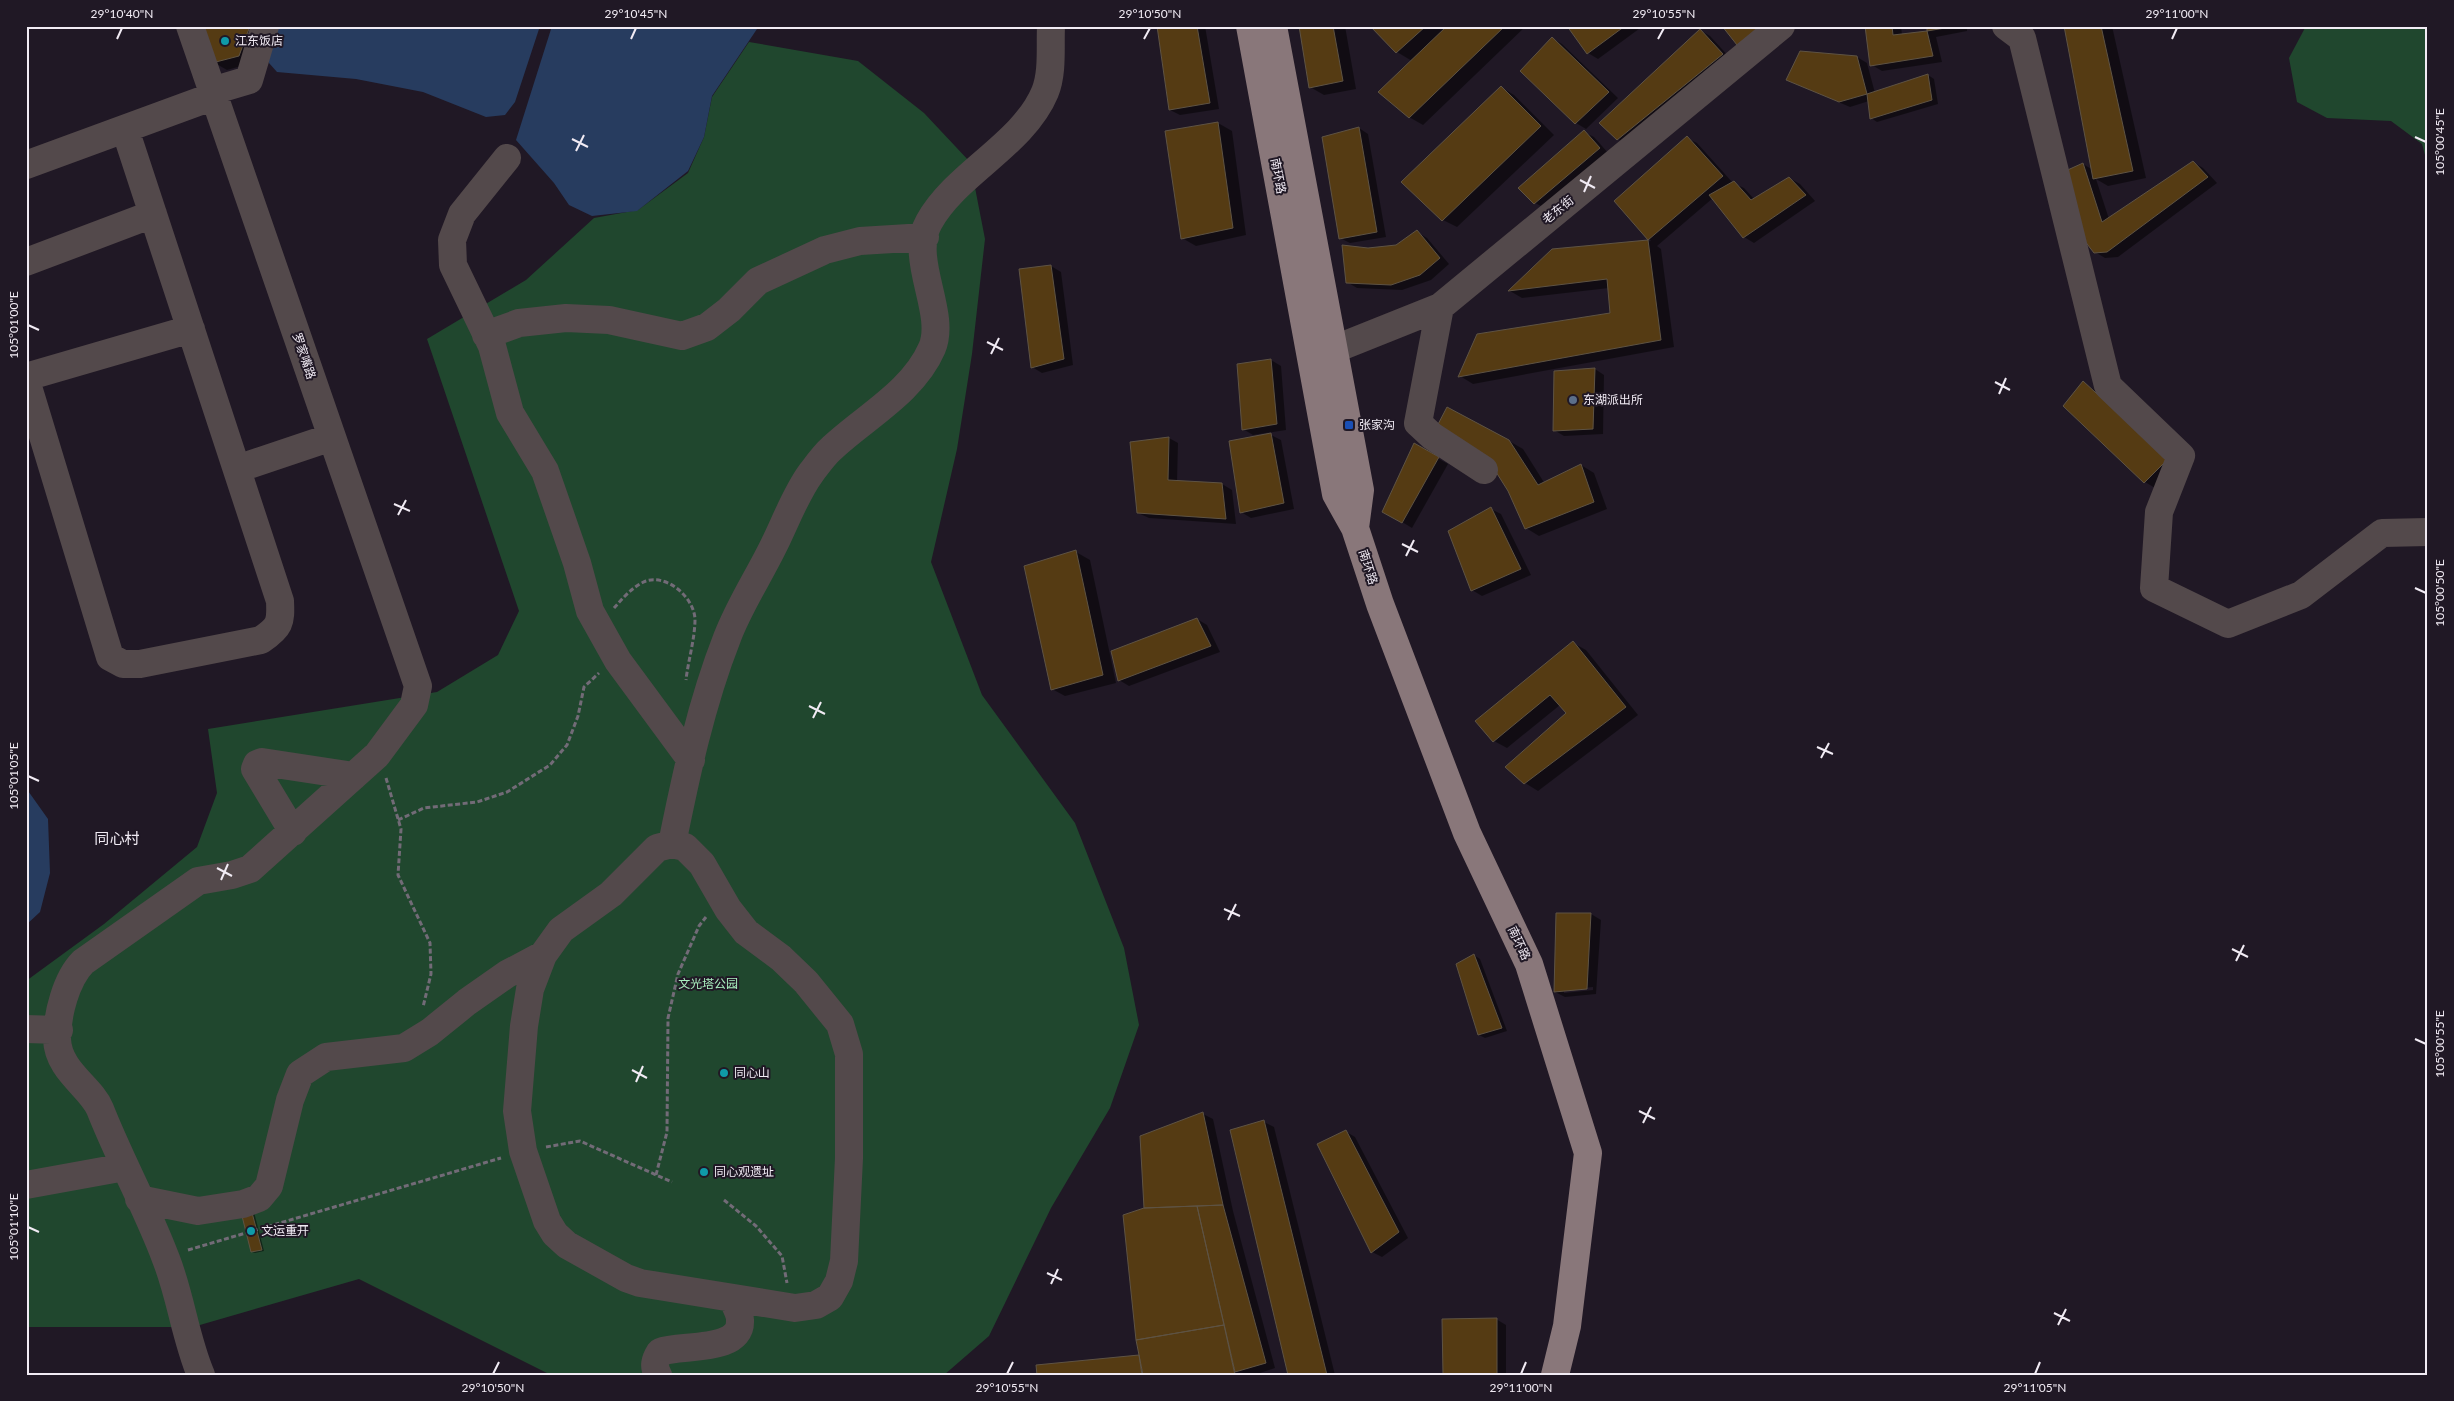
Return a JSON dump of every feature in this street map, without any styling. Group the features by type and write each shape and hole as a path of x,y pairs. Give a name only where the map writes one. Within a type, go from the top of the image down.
{"main road":[{"name":"南环路","path":"1250,26 1323,350 1360,490 1355,528 1380,604 1467,833 1529,964 1588,1153 1567,1326 1555,1375"},
{"name":"南环路","path":"1273,26 1323,350"}],"street":[{"name":"罗家嘴路","path":"190,26 418,686 414,704 363,768"},
{"path":"26,165 125,129 249,80 265,26"},
{"path":"672,844 708,694 727,636 808,476 830,449 897,394 919,370 932,347 936,327 927,282 923,247 927,225 940,204 1016,132 1034,110 1044,92 1049,75 1051,26"},
{"name":"老东街","path":"1323,350 1440,307 1781,26"},
{"path":"2006,26 2022,38 2108,386 2181,456 2159,512 2154,588 2228,624 2302,595 2382,533 2428,532"},
{"path":"125,129 191,329 236,469 280,601 280,619 275,630 262,640 140,664 122,664 110,657 26,378 191,329"},
{"path":"506,158 462,214 452,240 453,265 492,346 510,413 545,471 577,563 590,612 616,656 691,760"},
{"path":"26,262 153,214"},
{"path":"486,335 519,323 566,318 609,320 682,336 707,327 729,310 758,280 825,250 860,241 925,237"},
{"path":"1440,307 1418,423 1432,436 1484,470"},
{"path":"236,469 332,437"},
{"path":"293,832 255,770 257,764 262,762 363,768"},
{"path":"201,1375 187,1336 178,1290 166,1257 98,1104 76,1081 64,1062 57,1040 67,985 74,970 83,962 198,881 232,875 250,869 363,768"},
{"path":"672,844 685,847 702,864 722,897 728,909 746,932 781,958 806,982 840,1024 849,1054 849,1158 842,1268 839,1281 830,1297 816,1305 795,1308 640,1283 626,1278 567,1245 547,1221 523,1151 517,1111 524,1026 530,989 543,955 561,930 611,894 657,848 672,844"},
{"path":"140,1199 172,1207 198,1210 243,1204 259,1198 269,1186 290,1100 300,1074 326,1057 404,1048 499,980 543,955"},
{"path":"26,1030 59,1030"},
{"path":"26,1185 125,1168"},
{"path":"658,1375 655,1360 660,1352 670,1348 713,1345 733,1338 740,1329 740,1318 732,1298"}],"path":[{"path":"597,624 632,590 648,581 668,583 681,590 691,604 695,619 685,683"},
{"path":"398,820 424,808 477,802 507,792 550,765 567,745 578,716 584,687 616,656"},
{"path":"363,768 385,775 400,829 398,875 430,943 431,974 419,1038"},
{"path":"656,1175 667,1132 668,1018 678,974 699,926 722,897"},
{"path":"166,1257 523,1151 580,1141 672,1182"},
{"path":"724,1200 756,1226 782,1256 787,1280 786,1306"}],"green space":[{"path":"2306,26 2428,26 2428,166 2422,144 2391,121 2327,118 2297,102 2289,58"},
{"name":"文光塔公园","path":"749,42 858,61 924,113 970,162 985,239 972,354 957,449 931,562 982,695 1075,823 1124,948 1139,1025 1110,1108 1051,1208 989,1336 944,1375 551,1375 359,1279 193,1327 26,1327 26,981 104,924 197,847 217,793 208,729 437,692 498,655 519,611 427,339 526,280 594,218 638,210 688,173 704,137 712,97"}],"water":[{"path":"277,26 540,26 515,102 505,115 486,117 423,92 356,79 277,72 269,63 269,49"},
{"path":"552,26 759,26 712,96 704,137 688,171 637,211 592,216 569,205 554,183 516,140"},
{"path":"26,788 48,819 50,873 40,912 26,925"}],"building":[{"name":"江东饭店","path":"200,26 250,26 239,56 212,63"},
{"path":"1157,26 1197,26 1210,103 1169,110"},
{"path":"1299,26 1333,26 1343,81 1309,88"},
{"path":"1370,26 1426,26 1396,53"},
{"path":"1447,26 1505,26 1409,118 1378,92"},
{"path":"1567,26 1625,26 1587,54"},
{"path":"1722,26 1761,26 1737,45"},
{"path":"1865,26 1892,26 1893,35 1927,31 1933,56 1870,66"},
{"path":"1927,26 1957,26 1927,31"},
{"path":"2064,26 2101,26 2133,171 2093,179"},
{"path":"1700,29 1723,54 1617,140 1599,123"},
{"path":"1552,37 1609,92 1575,124 1520,71"},
{"path":"1800,51 1857,56 1867,94 1839,102 1786,80"},
{"path":"1928,74 1932,100 1870,119 1867,94"},
{"path":"1501,86 1541,126 1442,221 1401,182"},
{"path":"1218,122 1233,228 1181,239 1165,131"},
{"path":"1359,127 1377,232 1339,239 1322,137"},
{"path":"1584,130 1600,148 1534,204 1518,188"},
{"path":"1687,136 1723,176 1648,240 1614,201"},
{"path":"2193,161 2208,177 2107,252 2094,253 2084,240 2061,173 2083,163 2102,222"},
{"path":"1789,177 1806,195 1743,238 1709,195 1734,181 1751,200"},
{"path":"1417,230 1440,258 1420,275 1391,285 1346,283 1342,245 1368,248 1396,245"},
{"path":"1648,240 1661,340 1458,377 1477,334 1610,313 1607,279 1508,291 1552,249"},
{"path":"1051,265 1064,359 1031,368 1019,269"},
{"path":"1271,359 1277,424 1242,430 1237,364"},
{"name":"东湖派出所","path":"1595,368 1593,429 1553,431 1554,371"},
{"path":"2083,381 2168,459 2144,483 2063,406"},
{"path":"1447,407 1509,440 1538,485 1581,464 1594,502 1525,529 1508,491 1491,464 1434,432"},
{"path":"1271,433 1284,503 1240,513 1229,441"},
{"path":"1169,437 1168,480 1222,483 1226,519 1137,513 1130,442"},
{"path":"1414,443 1439,457 1402,523 1382,512"},
{"path":"1491,507 1521,569 1471,591 1448,531"},
{"path":"1076,550 1103,675 1051,690 1024,566"},
{"path":"1197,618 1211,646 1118,681 1111,651"},
{"path":"1573,641 1626,707 1524,784 1505,767 1566,713 1550,695 1493,742 1475,721"},
{"path":"1556,913 1591,913 1587,989 1554,992"},
{"path":"1474,954 1502,1028 1478,1035 1456,964"},
{"path":"1203,1112 1223,1205 1144,1208 1140,1136"},
{"path":"1264,1120 1327,1375 1288,1375 1230,1130"},
{"path":"1346,1130 1399,1232 1371,1253 1317,1144"},
{"path":"1223,1205 1266,1363 1235,1372 1197,1206"},
{"path":"1197,1206 1224,1325 1136,1340 1123,1215 1144,1208"},
{"name":"文运重开","path":"251,1209 262,1250 251,1252 241,1212"},
{"path":"1497,1318 1497,1375 1443,1375 1442,1319"},
{"path":"1224,1325 1235,1375 1143,1375 1136,1340"},
{"path":"1139,1355 1142,1375 1037,1375 1036,1365"}],"place":[{"name":"江东饭店","path":"225,41"},
{"name":"东湖派出所","path":"1573,400"},
{"name":"张家沟","path":"1349,425"},
{"name":"同心山","path":"724,1073"},
{"name":"同心观遗址","path":"704,1172"},
{"name":"文运重开","path":"251,1231"}],"district":[{"name":"同心村","path":"117,839"}]}
